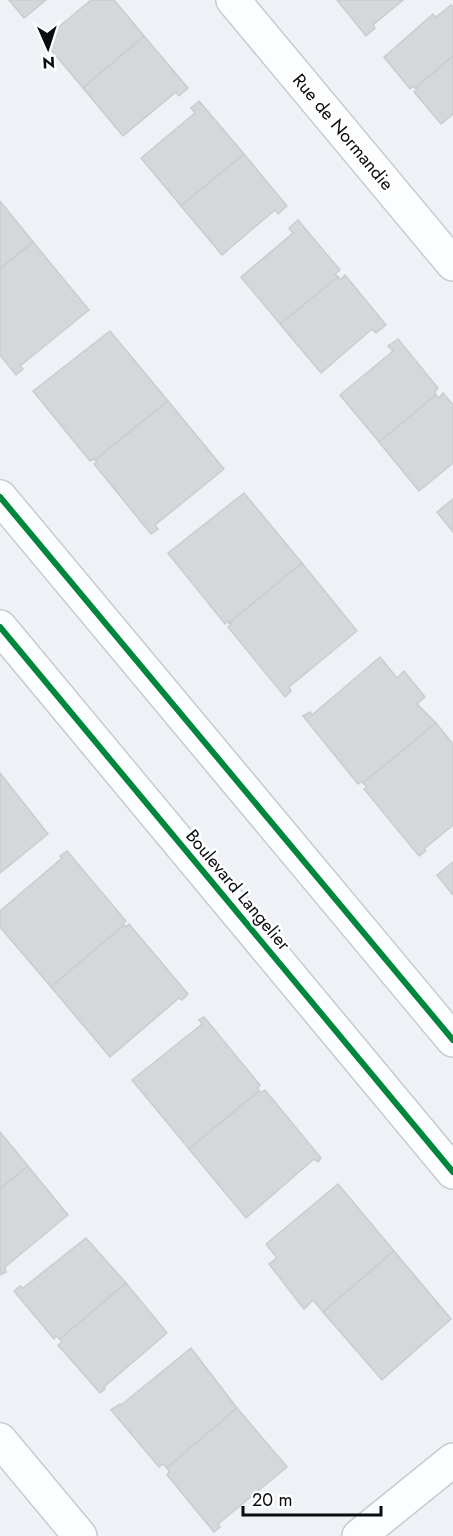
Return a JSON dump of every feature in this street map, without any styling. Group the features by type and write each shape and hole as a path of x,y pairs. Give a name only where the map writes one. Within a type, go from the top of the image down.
{"main road":[{"name":"Rue de Normandie","path":"233,0 453,264"},
{"path":"0,497 453,1040"},
{"name":"Boulevard Langelier","path":"0,627 453,1172"},
{"path":"0,1440 80,1536"},
{"path":"359,1536 453,1460"}],"building":[{"path":"9,0 46,0 24,18"},
{"path":"91,0 114,0 144,36 83,88 43,40"},
{"path":"337,0 403,0 373,25 375,28 366,36"},
{"path":"451,5 453,7 453,56 415,88 413,86 410,89 384,57 433,14 436,17"},
{"path":"144,36 188,88 179,96 176,92 123,136 83,88"},
{"path":"453,56 453,114 441,124 414,92 417,90 415,88"},
{"path":"199,101 244,154 181,206 141,158 195,113 191,108"},
{"path":"244,154 287,206 278,214 275,210 222,255 181,206"},
{"path":"0,201 33,242 0,269"},
{"path":"298,220 340,270 335,274 338,277 280,324 241,277 293,233 289,228"},
{"path":"33,242 89,310 20,366 23,369 16,375 0,355 0,269"},
{"path":"345,275 386,325 376,333 372,329 321,373 280,324 338,277 340,280"},
{"path":"110,331 168,401 95,460 90,461 33,391"},
{"path":"398,339 438,388 436,395 379,442 340,395 393,351 388,346"},
{"path":"443,393 453,405 453,463 419,491 379,442 436,395 439,398"},
{"path":"168,401 224,469 155,525 158,529 151,534 94,464 97,462 95,460"},
{"path":"244,493 302,563 225,624 168,553"},
{"path":"453,499 453,532 437,512"},
{"path":"302,563 357,631 289,687 291,691 285,697 228,627 231,624 229,623"},
{"path":"380,657 397,678 404,671 425,697 417,704 436,723 363,783 362,781 358,784 303,716 310,712 312,715"},
{"path":"436,723 453,744 453,825 424,849 426,851 419,856 364,789 367,787 363,783"},
{"path":"0,773 48,834 0,873"},
{"path":"67,851 126,921 51,987 0,927 0,911 62,858 60,856"},
{"path":"453,862 453,895 437,875"},
{"path":"129,924 188,994 182,1000 179,998 110,1057 51,987 124,925 126,927"},
{"path":"204,1017 260,1085 259,1091 189,1149 132,1080 202,1024 199,1020"},
{"path":"265,1090 321,1158 318,1162 314,1159 246,1218 189,1149 259,1091"},
{"path":"0,1132 28,1166 0,1189"},
{"path":"28,1166 68,1215 5,1267 6,1272 0,1275 0,1189"},
{"path":"338,1184 394,1251 323,1312 313,1300 304,1309 269,1264 277,1258 266,1244"},
{"path":"86,1238 126,1283 60,1339 56,1336 54,1339 14,1291 20,1286 23,1288"},
{"path":"394,1251 451,1319 382,1380 323,1312"},
{"path":"126,1283 167,1333 104,1387 105,1389 100,1393 58,1345 62,1342 60,1339"},
{"path":"191,1348 237,1408 167,1468 163,1464 159,1467 111,1410 121,1405"},
{"path":"237,1408 287,1467 218,1524 220,1527 214,1532 167,1475 169,1472 167,1468"}],"cycle path":[{"path":"0,497 453,1040"},
{"path":"0,627 453,1172"}]}
